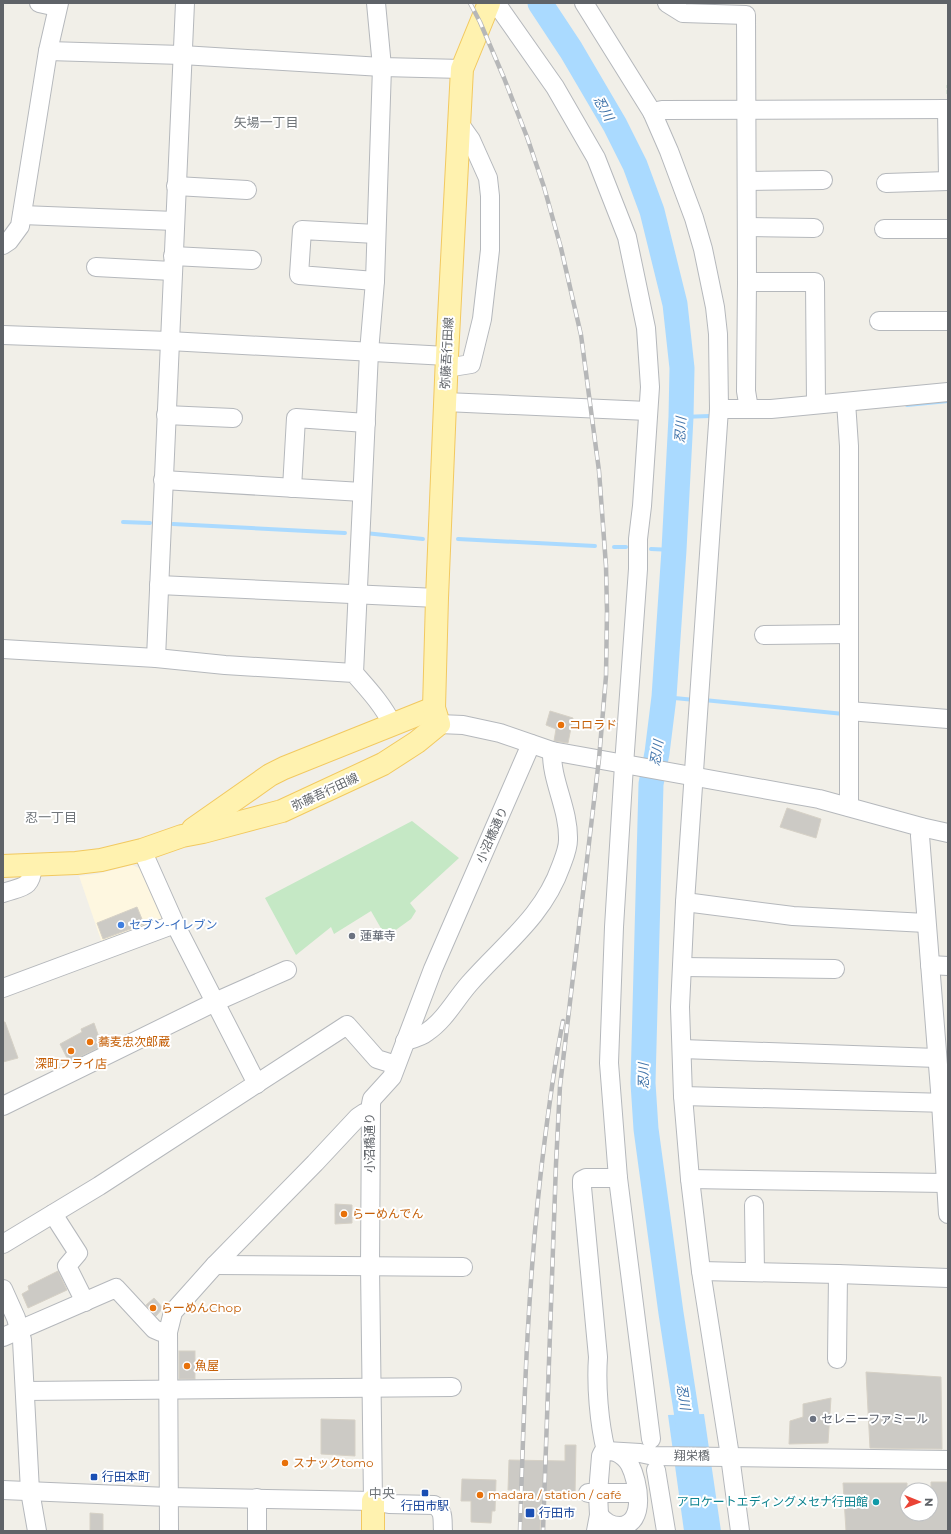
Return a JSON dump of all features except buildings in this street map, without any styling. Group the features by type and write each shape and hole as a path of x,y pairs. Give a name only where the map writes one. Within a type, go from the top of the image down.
{"main road":[{"name":"弥藤吾行田線","path":"3,866 33,866 102,860 142,850 182,836 203,832 294,807 383,764 417,742 437,716 437,598 445,402 462,69 488,3"},
{"name":"弥藤吾行田線","path":"182,836 284,768 392,724 437,716"},
{"name":"小沼橋通り","path":"373,1501 373,1531"}],"street":[{"path":"3,245 9,241 20,226 48,51 58,5 39,3"},
{"path":"156,658 172,263 185,3"},
{"path":"376,3 382,67 375,281 369,352 354,673 386,713 392,724"},
{"path":"496,3 555,87 596,158 627,237 646,328 650,387 642,506 638,539 638,569 626,765 614,927 609,1063 618,1178 666,1531"},
{"path":"584,3 652,112 682,184 703,249 715,307 718,334 719,409 692,777 680,1006 684,1096 690,1179 701,1271 727,1456 740,1531"},
{"path":"666,3 683,13 745,9 747,181 746,391 749,409"},
{"path":"48,51 182,55 382,67 462,69"},
{"path":"652,112 662,110 948,109 948,178"},
{"path":"3,335 169,341 369,352 471,364 482,319 490,250 490,196 488,178 471,140 459,124"},
{"path":"747,181 823,180"},
{"path":"886,182 948,182"},
{"path":"176,186 247,190"},
{"path":"22,215 175,222"},
{"path":"747,227 814,228"},
{"path":"884,229 948,229"},
{"path":"375,281 300,276 302,230 376,234"},
{"path":"96,267 252,260"},
{"path":"747,282 815,282 816,404"},
{"path":"879,321 948,321"},
{"path":"719,409 771,409 948,392"},
{"path":"445,402 648,411"},
{"path":"846,402 849,446 849,806"},
{"path":"166,415 233,418"},
{"path":"292,488 296,418 366,423"},
{"path":"163,480 362,492"},
{"path":"159,585 437,598"},
{"path":"764,635 849,634"},
{"path":"3,649 156,658 225,665 354,673"},
{"path":"849,711 948,719"},
{"path":"437,716 462,725 500,733 552,751 819,799 948,833"},
{"name":"小沼橋通り","path":"373,1501 370,1266 370,1111 372,1099 392,1077 433,969 531,744"},
{"path":"405,1041 427,1032 445,1016 468,985 530,920 549,891 559,871 568,841 567,824 553,766 552,751"},
{"path":"921,827 920,836 926,923 937,1058 945,1103 945,1183 948,1214"},
{"path":"142,850 175,924 257,1084"},
{"path":"3,893 28,884 33,866"},
{"path":"685,902 793,916 926,923"},
{"path":"3,988 175,924"},
{"path":"930,965 948,966"},
{"path":"682,967 836,969"},
{"path":"3,1106 215,1002 287,970"},
{"path":"3,1244 99,1186 347,1026 377,1058 396,1065"},
{"path":"682,1049 937,1058"},
{"path":"684,1096 945,1103"},
{"path":"169,1531 168,1332 173,1312 215,1265 358,1117 370,1111"},
{"path":"608,1452 603,1438 600,1409 597,1372 598,1357 582,1180 586,1178 618,1178"},
{"path":"690,1179 945,1183"},
{"path":"754,1205 755,1272"},
{"path":"53,1214 78,1253 67,1266 85,1302"},
{"path":"215,1265 463,1267"},
{"path":"701,1271 948,1278"},
{"path":"837,1359 838,1274"},
{"path":"3,1337 116,1288 154,1329 161,1332 168,1332"},
{"path":"3,1289 16,1318 22,1340 30,1491 37,1531"},
{"path":"25,1391 452,1387"},
{"path":"635,1531 642,1523 643,1511 637,1491 630,1464 623,1456 608,1452 601,1456 593,1493 595,1526 605,1523 615,1526 628,1524 636,1517 637,1491 638,1468 655,1455"},
{"name":"翔栄橋","path":"608,1452 655,1455 948,1460"},
{"path":"3,1490 168,1497 373,1501 389,1504 434,1505 440,1508 442,1513 443,1531"},
{"path":"593,1493 637,1491"},
{"path":"257,1498 257,1531"}],"shaded area":[{"path":"132,865 143,870 166,922 103,946 79,876 97,874"}],"green space":[{"path":"412,821 459,858 410,903 416,911 411,919 386,937 371,911 334,934 331,927 296,955 265,898"}],"water":[{"path":"704,1414 721,1531 684,1531 668,1415"}],"waterway":[{"name":"忍川","path":"540,3 571,50 615,125 635,165 652,211 675,304 682,368 674,550 664,697 657,753 651,784 643,1083 646,1129 671,1313 692,1449"},
{"path":"907,405 948,401"},
{"path":"681,417 710,416"},
{"path":"123,522 150,523"},
{"path":"173,524 345,533"},
{"path":"365,533 423,539"},
{"path":"458,539 595,546"},
{"path":"614,547 626,547"},
{"path":"651,549 674,550"},
{"path":"664,697 695,700"},
{"path":"704,700 844,714"}],"railway":[{"path":"470,3 480,22 504,78 527,137 544,187 561,248 581,335 599,471 606,566 606,676 599,759 560,1086 543,1531"},
{"path":"520,1531 525,1384 534,1236 549,1109 563,1021"}],"place":[{"name":"コロラド","path":"561,725"},
{"name":"セブン-イレブン","path":"121,925"},
{"name":"蓮華寺","path":"352,936"},
{"name":"蕎麦忠次郎蔵","path":"90,1042"},
{"name":"深町フライ店","path":"71,1051"},
{"name":"らーめんでん","path":"344,1214"},
{"name":"らーめんChop","path":"153,1308"},
{"name":"魚屋","path":"187,1366"},
{"name":"セレニーファミール","path":"813,1419"},
{"name":"スナックtomo","path":"285,1463"},
{"name":"行田本町","path":"94,1477"},
{"name":"行田市駅","path":"425,1493"},
{"name":"madara / station / café","path":"480,1495"},
{"name":"アロケートエディングメセナ行田館","path":"876,1502"},
{"name":"行田市","path":"530,1513"}],"district":[{"name":"矢場一丁目","path":"266,122"},
{"name":"忍一丁目","path":"51,817"},
{"name":"中央","path":"382,1493"}]}
